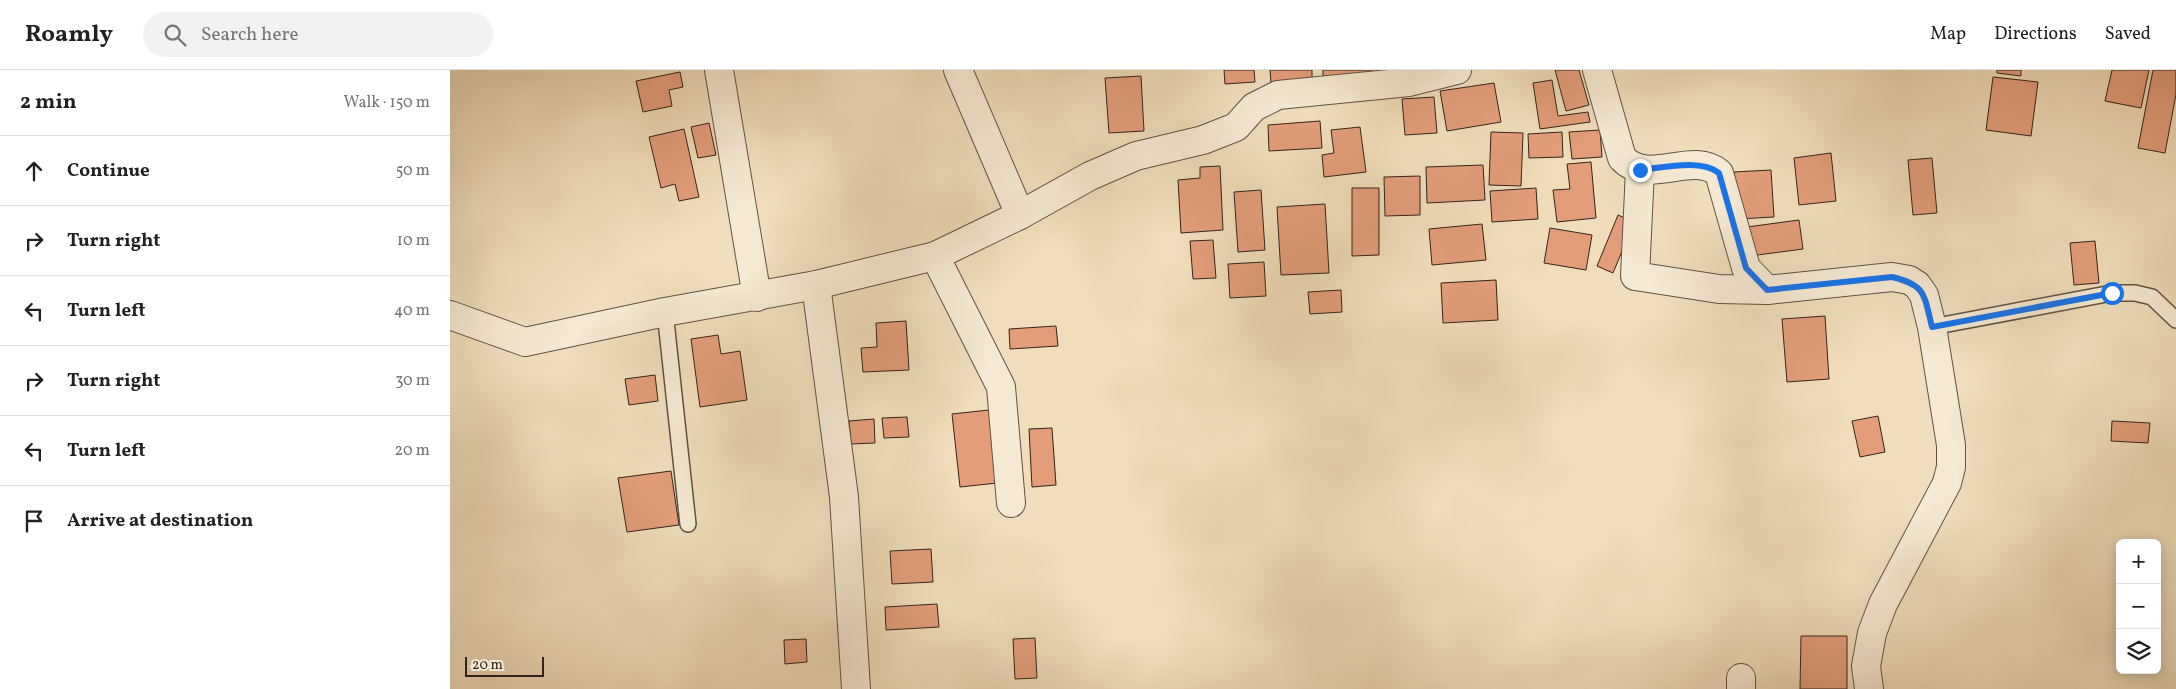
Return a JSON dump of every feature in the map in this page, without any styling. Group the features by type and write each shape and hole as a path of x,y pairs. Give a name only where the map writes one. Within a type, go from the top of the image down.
{"street":[{"path":"719,70 757,297"},
{"path":"958,70 1020,215"},
{"path":"450,315 525,342 665,312 816,285 935,256 1020,215 1090,176 1136,156 1203,140 1236,127 1254,107 1278,95 1409,82 1458,70"},
{"path":"1597,70 1622,158 1629,165 1640,170 1698,165 1711,167 1719,173 1746,268 1767,290"},
{"path":"1640,170 1635,276 1670,283 1719,289 1767,290 1892,277 1909,280 1917,285 1924,295 1932,327 1951,445 1951,466 1947,483 1883,604 1872,633 1866,666 1869,689"},
{"path":"935,256 1001,387 1011,503"},
{"path":"816,285 844,497 856,689"}],"lane":[{"path":"1932,327 2112,293 2135,293 2152,297 2176,320"},
{"path":"665,312 688,524"}],"building":[{"path":"1224,70 1254,70 1255,82 1225,84"},
{"path":"1270,70 1312,70 1312,80 1271,83"},
{"path":"1323,70 1372,70 1372,76 1323,79"},
{"path":"1555,70 1579,70 1589,105 1566,111"},
{"path":"1997,70 2021,70 2021,76 1997,73"},
{"path":"2112,70 2149,70 2141,108 2105,101"},
{"path":"2153,70 2176,70 2176,94 2165,153 2138,148"},
{"path":"680,72 683,87 669,90 672,106 643,112 636,81"},
{"path":"1141,76 1144,131 1109,133 1105,78"},
{"path":"1993,77 2038,82 2031,136 1986,130"},
{"path":"1552,80 1558,116 1588,112 1590,122 1540,129 1533,83"},
{"path":"1494,83 1501,122 1447,131 1440,91"},
{"path":"1434,97 1437,133 1405,135 1402,99"},
{"path":"1320,121 1322,148 1269,151 1268,125"},
{"path":"709,123 716,155 698,158 691,127"},
{"path":"1360,127 1366,172 1324,177 1322,155 1334,153 1331,130"},
{"path":"684,129 699,197 679,201 675,184 661,188 649,137"},
{"path":"1600,130 1602,157 1572,159 1569,132"},
{"path":"1491,132 1523,133 1521,186 1489,185"},
{"path":"1562,132 1563,157 1529,158 1528,134"},
{"path":"1831,153 1836,201 1799,205 1794,158"},
{"path":"1932,158 1937,213 1913,215 1908,160"},
{"path":"1591,162 1596,218 1557,222 1553,190 1570,189 1567,164"},
{"path":"1483,165 1485,200 1427,203 1426,167"},
{"path":"1220,166 1223,230 1181,233 1178,180 1200,178 1200,167"},
{"path":"1771,170 1774,217 1738,219 1734,172"},
{"path":"1420,176 1420,215 1385,216 1384,177"},
{"path":"1352,188 1379,188 1379,255 1352,256"},
{"path":"1536,188 1538,219 1492,222 1490,191"},
{"path":"1261,190 1265,250 1238,252 1234,192"},
{"path":"1325,204 1329,273 1281,275 1277,207"},
{"path":"1618,215 1634,222 1613,273 1597,266"},
{"path":"1799,220 1803,249 1750,256 1747,227"},
{"path":"1482,224 1486,260 1432,265 1429,229"},
{"path":"1550,228 1592,235 1586,270 1544,263"},
{"path":"1213,240 1216,278 1193,279 1190,241"},
{"path":"2095,241 2099,283 2074,285 2070,243"},
{"path":"1264,262 1266,296 1230,298 1228,264"},
{"path":"1496,280 1498,320 1443,323 1441,283"},
{"path":"1341,290 1342,312 1310,314 1308,292"},
{"path":"1825,316 1829,379 1787,382 1782,319"},
{"path":"906,321 909,370 863,372 861,348 877,347 876,323"},
{"path":"1056,326 1058,346 1010,349 1009,329"},
{"path":"718,335 721,354 740,351 747,400 700,407 691,339"},
{"path":"655,375 658,401 629,405 625,379"},
{"path":"989,410 997,483 960,487 952,414"},
{"path":"1878,416 1885,452 1860,457 1852,421"},
{"path":"907,417 909,437 884,438 882,418"},
{"path":"874,419 875,443 851,444 849,421"},
{"path":"2112,421 2150,423 2148,443 2111,441"},
{"path":"1052,428 1056,485 1032,487 1029,429"},
{"path":"671,471 679,525 627,532 618,478"},
{"path":"931,549 933,582 892,584 890,551"},
{"path":"937,604 939,627 886,630 885,607"},
{"path":"1801,636 1847,636 1847,689 1800,689"},
{"path":"1035,638 1037,678 1015,679 1013,639"},
{"path":"806,639 807,662 785,664 784,640"}],"route":[{"path":"1640,170 1698,165 1711,167 1719,173 1746,268 1767,290 1892,277 1909,280 1917,285 1924,295 1932,327 2112,293"}]}
